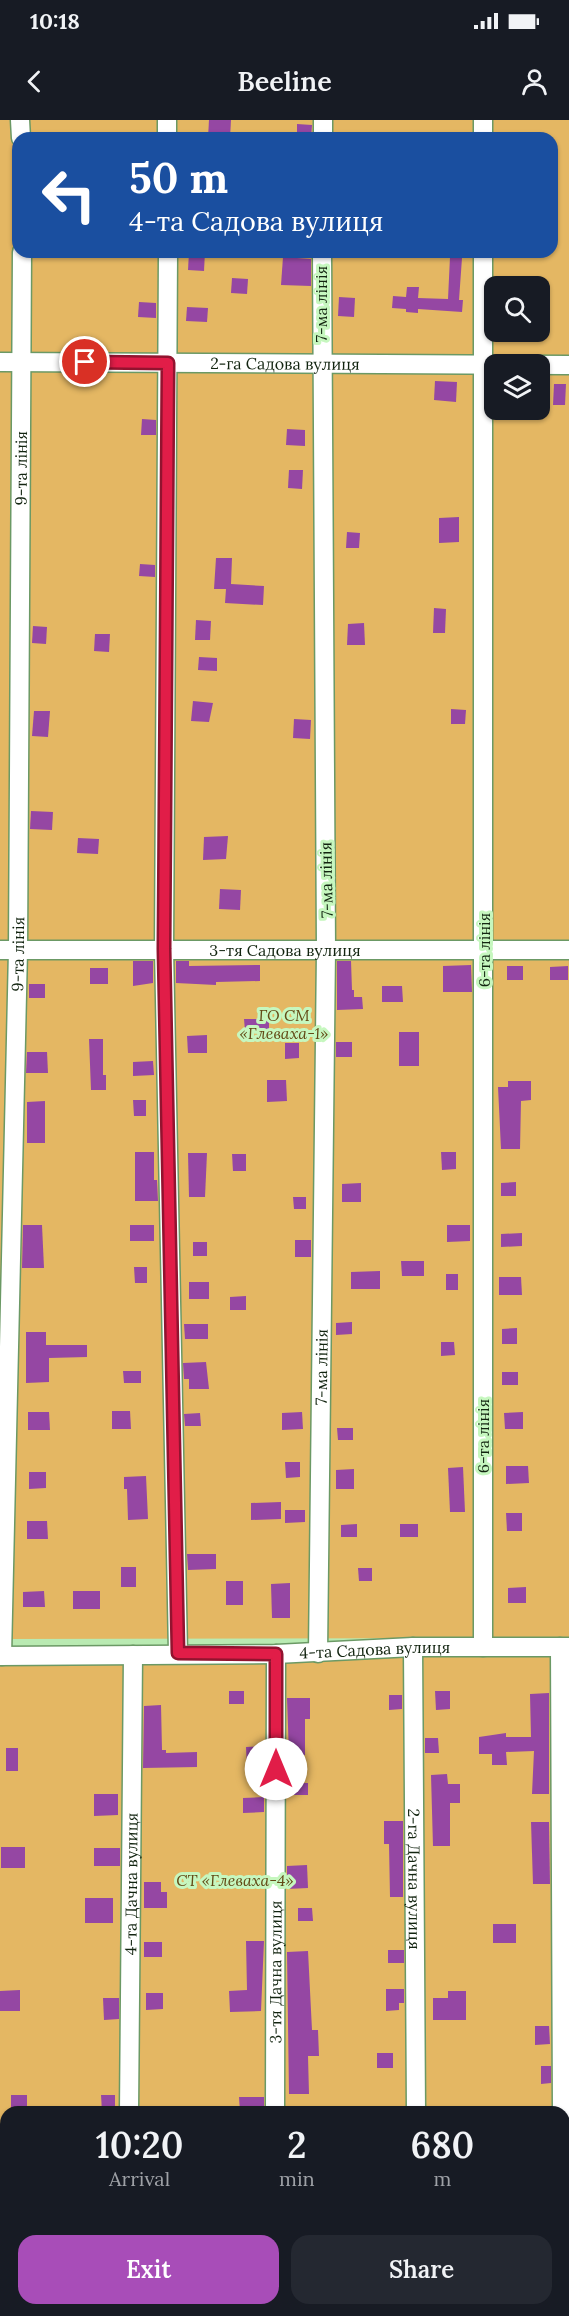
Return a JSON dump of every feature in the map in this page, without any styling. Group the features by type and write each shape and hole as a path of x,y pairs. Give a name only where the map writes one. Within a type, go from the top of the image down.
{"street":[{"name":"9-та лінія","path":"1,1656 9,950 23,362 22,258"},
{"path":"168,258 164,949 178,1653"},
{"name":"7-ма лінія","path":"318,1653 326,950 322,258"},
{"name":"6-та лінія","path":"483,258 483,1647"},
{"name":"2-га Садова вулиця","path":"0,362 569,365"},
{"name":"3-тя Садова вулиця","path":"9,950 569,950"},
{"name":"4-та Садова вулиця","path":"1,1656 276,1654 412,1647 564,1647"},
{"name":"2-га Дачна вулиця","path":"412,1647 416,2106"},
{"path":"562,2106 564,1647"},
{"name":"3-тя Дачна вулиця","path":"274,2106 276,1654"},
{"name":"4-та Дачна вулиця","path":"129,2106 133,1655"}],"green space":[{"name":"ГО СМ «Глеваха-1»","path":"0,120 569,120 569,1638 0,1639"},
{"name":"СТ «Глеваха-4»","path":"0,1648 569,1650 568,2106 0,2106"}],"building":[{"path":"209,120 231,120 230,132 208,132"},
{"path":"297,124 312,125 311,132 297,132"},
{"path":"189,258 205,258 204,271 188,270"},
{"path":"283,258 311,259 311,286 281,285"},
{"path":"450,258 462,258 459,300 463,300 462,312 418,309 418,313 392,308 393,296 406,297 407,287 419,287 418,298 448,299"},
{"path":"232,278 248,279 247,294 231,293"},
{"path":"339,297 355,298 354,317 338,316"},
{"path":"139,302 156,303 156,318 138,317"},
{"path":"187,307 208,308 207,322 186,321"},
{"path":"435,381 457,382 456,402 434,400"},
{"path":"554,384 566,384 565,405 553,405"},
{"path":"142,419 156,420 156,435 141,435"},
{"path":"287,429 305,430 305,446 286,445"},
{"path":"289,470 303,470 302,489 288,488"},
{"path":"459,517 459,542 439,543 439,518"},
{"path":"347,532 360,533 359,548 346,548"},
{"path":"216,558 232,558 231,584 264,586 263,605 225,603 226,589 214,589"},
{"path":"140,564 155,565 155,577 139,576"},
{"path":"434,608 446,609 445,633 433,633"},
{"path":"196,620 211,621 210,640 195,640"},
{"path":"364,623 365,645 347,645 348,624"},
{"path":"33,626 47,627 46,644 32,643"},
{"path":"95,634 110,634 109,652 94,651"},
{"path":"199,657 217,658 217,671 198,670"},
{"path":"193,701 213,703 209,722 191,721"},
{"path":"451,709 466,710 465,724 451,724"},
{"path":"34,711 50,711 48,737 32,736"},
{"path":"294,719 311,720 310,739 293,738"},
{"path":"31,811 53,812 52,830 30,829"},
{"path":"228,836 226,859 203,860 204,837"},
{"path":"78,838 99,839 98,854 77,853"},
{"path":"220,889 241,890 240,910 219,909"},
{"path":"133,961 153,961 153,983 133,986"},
{"path":"176,961 189,961 189,966 260,965 260,981 216,982 216,985 176,983"},
{"path":"337,961 351,961 352,990 354,990 354,997 362,997 363,1009 337,1010"},
{"path":"471,965 472,992 443,992 443,966"},
{"path":"507,966 523,966 523,980 507,980"},
{"path":"568,966 568,980 550,980 550,967"},
{"path":"90,968 108,968 108,984 90,984"},
{"path":"29,984 45,984 45,998 29,998"},
{"path":"382,986 402,986 403,1002 382,1002"},
{"path":"244,1019 269,1019 269,1031 245,1031"},
{"path":"399,1032 419,1032 419,1066 399,1066"},
{"path":"207,1035 207,1053 188,1053 187,1036"},
{"path":"89,1039 103,1039 103,1075 106,1075 106,1090 91,1090"},
{"path":"336,1042 352,1042 352,1057 336,1057"},
{"path":"285,1043 299,1043 299,1058 285,1059"},
{"path":"27,1052 47,1052 48,1073 26,1073"},
{"path":"153,1061 154,1075 133,1076 133,1062"},
{"path":"267,1080 286,1080 287,1101 267,1102"},
{"path":"508,1081 531,1081 531,1100 521,1101 520,1149 501,1149 498,1087 508,1087"},
{"path":"133,1100 146,1100 146,1116 134,1116"},
{"path":"45,1101 45,1143 27,1143 27,1102"},
{"path":"135,1152 154,1152 154,1180 157,1180 158,1201 135,1201"},
{"path":"441,1152 456,1152 456,1169 442,1170"},
{"path":"188,1153 207,1153 205,1197 189,1197"},
{"path":"232,1154 246,1154 246,1171 233,1171"},
{"path":"516,1182 516,1196 501,1196 501,1183"},
{"path":"361,1183 361,1202 342,1202 342,1184"},
{"path":"293,1197 306,1197 306,1209 294,1209"},
{"path":"23,1225 42,1225 44,1268 22,1268"},
{"path":"130,1225 154,1225 154,1241 130,1241"},
{"path":"447,1225 470,1225 470,1241 447,1242"},
{"path":"522,1233 522,1246 501,1247 501,1234"},
{"path":"295,1240 311,1240 311,1257 295,1257"},
{"path":"193,1242 207,1242 207,1256 193,1256"},
{"path":"401,1261 424,1261 424,1276 402,1276"},
{"path":"134,1267 147,1267 147,1283 135,1283"},
{"path":"380,1271 380,1289 351,1289 351,1272"},
{"path":"446,1274 458,1274 458,1290 446,1290"},
{"path":"499,1277 521,1277 522,1295 499,1295"},
{"path":"189,1282 209,1282 209,1299 189,1299"},
{"path":"246,1296 246,1310 230,1310 230,1297"},
{"path":"352,1322 352,1334 336,1335 336,1323"},
{"path":"184,1324 208,1324 208,1339 185,1339"},
{"path":"517,1328 517,1344 502,1344 502,1329"},
{"path":"26,1332 46,1332 46,1345 87,1345 87,1357 49,1358 49,1382 26,1383"},
{"path":"441,1342 454,1342 455,1355 441,1356"},
{"path":"206,1362 209,1389 189,1389 189,1379 184,1379 183,1363"},
{"path":"123,1371 141,1371 141,1383 124,1383"},
{"path":"502,1372 518,1372 518,1385 502,1385"},
{"path":"112,1411 130,1411 131,1429 112,1429"},
{"path":"28,1412 49,1412 50,1430 28,1430"},
{"path":"302,1412 303,1429 282,1430 282,1413"},
{"path":"523,1412 523,1429 505,1429 504,1413"},
{"path":"200,1413 201,1426 185,1426 184,1414"},
{"path":"337,1428 353,1428 353,1440 338,1440"},
{"path":"285,1462 300,1462 300,1477 286,1478"},
{"path":"506,1466 528,1466 529,1483 506,1484"},
{"path":"463,1467 465,1512 450,1512 448,1468"},
{"path":"354,1469 354,1489 336,1489 336,1470"},
{"path":"29,1472 46,1472 46,1488 29,1489"},
{"path":"146,1476 148,1519 128,1520 127,1489 124,1489 124,1477"},
{"path":"281,1502 281,1519 251,1520 251,1503"},
{"path":"285,1510 305,1510 305,1522 285,1523"},
{"path":"506,1513 522,1513 522,1531 507,1531"},
{"path":"27,1521 47,1521 48,1539 27,1539"},
{"path":"357,1524 357,1537 341,1537 341,1525"},
{"path":"400,1524 418,1524 418,1537 400,1537"},
{"path":"187,1554 216,1554 216,1569 188,1570"},
{"path":"121,1567 136,1567 136,1587 121,1587"},
{"path":"358,1568 372,1568 372,1581 359,1581"},
{"path":"226,1581 243,1581 243,1605 226,1605"},
{"path":"290,1583 290,1618 272,1618 271,1584"},
{"path":"526,1587 526,1603 508,1603 508,1588"},
{"path":"44,1591 45,1607 23,1607 23,1592"},
{"path":"73,1591 100,1591 100,1609 73,1609"},
{"path":"229,1691 244,1691 244,1704 229,1704"},
{"path":"435,1691 450,1691 450,1709 436,1710"},
{"path":"549,1693 549,1794 532,1794 534,1751 506,1752 507,1765 492,1765 492,1754 479,1754 479,1737 506,1733 506,1737 531,1737 530,1694"},
{"path":"389,1695 402,1695 402,1709 389,1710"},
{"path":"287,1698 310,1698 310,1719 305,1719 305,1755 289,1755"},
{"path":"161,1705 162,1750 166,1750 166,1753 197,1752 197,1767 143,1768 144,1706"},
{"path":"425,1738 438,1738 439,1753 425,1753"},
{"path":"262,1746 263,1769 247,1770 246,1747"},
{"path":"6,1748 18,1748 18,1771 6,1771"},
{"path":"447,1774 448,1784 460,1784 460,1803 450,1803 450,1846 433,1846 431,1775"},
{"path":"289,1783 308,1783 308,1795 289,1795"},
{"path":"94,1794 118,1794 118,1815 94,1816"},
{"path":"264,1797 264,1812 243,1813 243,1798"},
{"path":"384,1821 403,1821 403,1897 390,1897 389,1844 384,1844"},
{"path":"531,1822 549,1822 550,1884 533,1884"},
{"path":"1,1847 25,1847 25,1868 1,1868"},
{"path":"94,1848 120,1848 120,1866 94,1866"},
{"path":"307,1865 308,1888 287,1889 287,1866"},
{"path":"144,1882 161,1882 161,1892 167,1892 167,1908 144,1908"},
{"path":"85,1898 113,1898 113,1923 85,1923"},
{"path":"298,1908 312,1908 313,1921 298,1921"},
{"path":"493,1924 516,1924 516,1943 493,1943"},
{"path":"246,1941 264,1941 261,2011 230,2012 229,1991 247,1990"},
{"path":"144,1942 162,1942 162,1957 144,1957"},
{"path":"388,1950 404,1950 404,1963 388,1963"},
{"path":"308,1951 312,2030 318,2030 319,2056 308,2056 309,2094 289,2094 287,1952"},
{"path":"386,1989 404,1989 404,2003 399,2003 399,2010 386,2011"},
{"path":"20,1990 20,2011 0,2011 0,1991"},
{"path":"448,1991 466,1991 466,2020 433,2020 433,1998 448,1998"},
{"path":"146,1993 163,1993 163,2009 146,2010"},
{"path":"103,1998 119,1998 119,2019 104,2020"},
{"path":"535,2026 549,2026 550,2044 535,2045"},
{"path":"377,2053 393,2053 393,2068 377,2068"},
{"path":"541,2066 551,2066 551,2083 541,2084"},
{"path":"11,2095 27,2095 27,2106 11,2106"},
{"path":"101,2095 115,2095 115,2106 102,2106"},
{"path":"239,2097 264,2097 264,2106 240,2106"}],"route":[{"path":"85,362 168,363 164,949 178,1653 276,1654 276,1769"}]}
